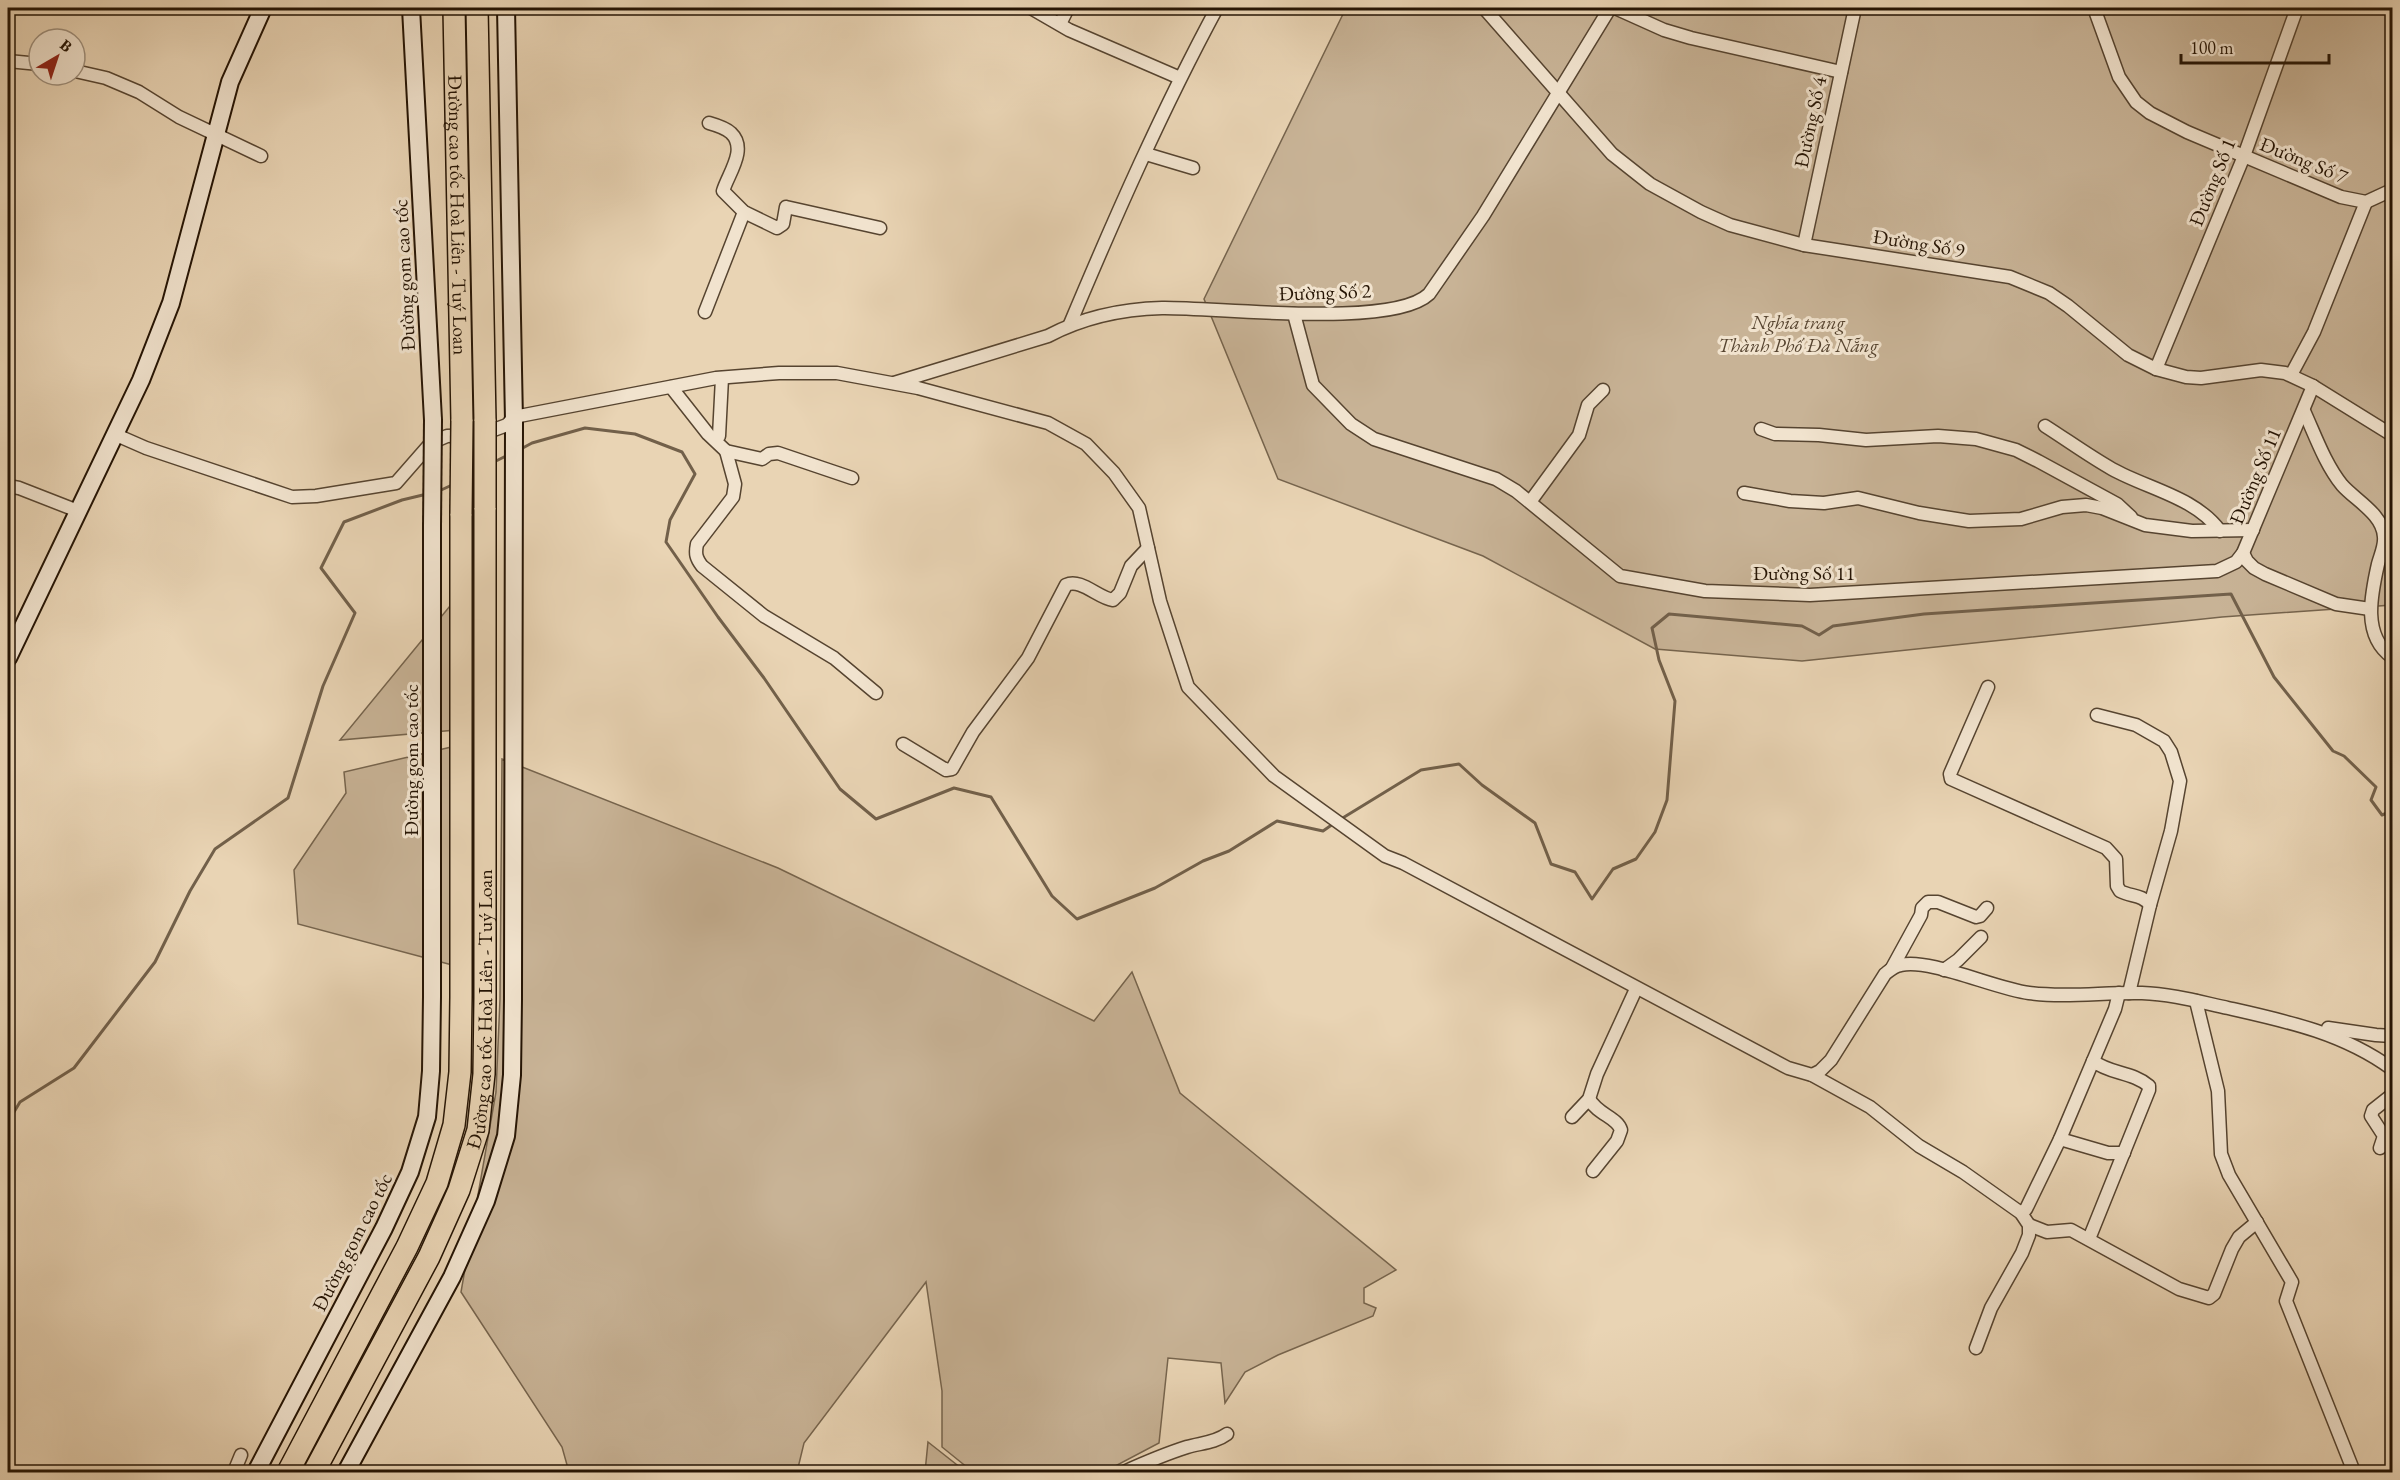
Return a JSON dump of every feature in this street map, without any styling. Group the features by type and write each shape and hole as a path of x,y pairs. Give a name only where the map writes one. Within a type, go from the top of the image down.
{"highway":[{"name":"Đường cao tốc Hoà Liên - Tuý Loan","path":"288,1473 407,1247 437,1183 454,1125 460,1072 461,997 462,421 454,8"},
{"name":"Đường cao tốc Hoà Liên - Tuý Loan","path":"314,1473 429,1257 459,1190 478,1130 484,1074 485,998 485,421 477,8"}],"main road":[{"path":"8,658 141,380 171,303 230,82 263,8"},
{"name":"Đường gom cao tốc","path":"256,1473 384,1228 410,1172 427,1117 431,1071 432,997 433,420 411,8"},
{"path":"346,1473 452,1277 486,1201 506,1136 512,1075 513,999 514,419 506,8"}],"street":[{"path":"1031,8 1060,24 1180,78"},
{"path":"1060,24 1068,8"},
{"path":"1070,324 1132,177 1146,154 1180,78 1217,8"},
{"name":"Đường Số 9","path":"1484,8 1611,154 1650,184 1701,212 1730,225 1804,245 2010,278 2031,285 2068,306 2128,355 2156,369 2186,377 2201,378 2261,370 2291,375 2392,435"},
{"name":"Đường Số 2","path":"892,383 1037,339 1070,324 1112,314 1160,308 1294,314 1369,311 1408,306 1423,300 1483,216 1610,8"},
{"path":"1615,8 1664,30 1691,38 1841,72"},
{"name":"Đường Số 4","path":"1804,245 1855,8"},
{"name":"Đường Số 7","path":"2094,8 2119,77 2136,102 2168,123 2341,196 2366,202 2392,190"},
{"name":"Đường Số 1","path":"2156,369 2244,156 2297,8"},
{"path":"8,61 27,63"},
{"path":"87,74 106,78 138,92 179,117 261,156"},
{"path":"709,123 728,130 734,136 738,147 738,157 723,191 744,212 777,228 783,224 786,207 880,228"},
{"path":"1146,154 1193,168"},
{"path":"2291,375 2314,332 2366,202"},
{"path":"705,312 744,212"},
{"name":"Đường Số 11","path":"1294,314 1313,386 1351,424 1374,439 1496,479 1530,502 1620,576 1705,591 1828,595 2217,571 2236,562 2243,553 2313,387"},
{"path":"114,434 146,448 292,497 316,496 396,483 431,443 447,436 480,435 514,419 722,378 779,373 837,373 940,393 1048,423 1086,444 1114,473 1139,507 1160,601 1188,687 1274,777 1385,856 1403,863 1788,1068 1812,1075 1870,1107 1919,1146 1963,1172 2021,1213 2029,1225 2029,1235 1991,1308 1976,1348"},
{"path":"719,436 722,378"},
{"path":"671,387 708,434 726,451 762,459 769,454 778,453 852,478"},
{"path":"1530,502 1579,435 1588,405 1603,390"},
{"path":"2304,411 2342,484 2382,527 2384,538 2373,584 2370,609 2378,642 2392,657"},
{"path":"2045,426 2112,469 2190,504 2210,517 2220,531"},
{"path":"1761,429 1775,434 1819,435 1866,440 1938,436 1976,439 2016,450 2038,461 2117,504 2136,522"},
{"path":"726,451 735,491 730,502 697,544 695,552 698,560 702,566 751,607 825,651 876,693"},
{"path":"8,486 19,488 78,511"},
{"path":"1744,493 1790,501 1824,503 1858,498 1919,513 1969,521 2021,519 2062,507 2086,505 2145,525 2192,531 2253,530"},
{"path":"903,744 946,770 951,770 973,732 1028,658 1066,585 1077,584 1113,600 1120,593 1131,566 1148,548"},
{"path":"2243,553 2254,568 2265,574 2336,604 2370,609"},
{"path":"1988,687 1950,774 1952,779 2106,848 2116,859 2117,886 2120,891 2145,898 2150,905"},
{"path":"2021,1213 2026,1209 2060,1139 2124,993 2171,831 2180,781 2171,752 2164,741 2136,725 2097,715"},
{"path":"1812,1075 1820,1071 1831,1060 1879,982 1892,968 1921,915 1922,908 1928,902 1938,902 1976,917 1983,914 1986,908"},
{"path":"1944,970 1958,960 1981,937"},
{"path":"1892,968 1909,964 1944,970 2027,993 2155,994 2291,1022 2392,1036"},
{"path":"1572,1117 1589,1099 1636,989"},
{"path":"2196,1001 2217,1091 2221,1154 2229,1174 2292,1282 2286,1301 2354,1473"},
{"path":"2291,1022 2341,1039 2373,1055 2392,1069"},
{"path":"2090,1239 2140,1118 2149,1086 2143,1080 2100,1067 2093,1061"},
{"path":"2380,1148 2384,1136 2371,1116 2373,1110 2392,1095"},
{"path":"1589,1099 1593,1107 1618,1123 1621,1130 1611,1149 1593,1171"},
{"path":"2060,1139 2108,1153 2124,1153"},
{"path":"2029,1225 2047,1232 2071,1230 2179,1289 2209,1298 2214,1294 2239,1237 2257,1222"},
{"path":"1124,1473 1145,1462 1216,1440 1227,1434"},
{"path":"234,1473 241,1455"}],"green space":[{"name":"Nghĩa trang Thành Phố Đà Nẵng","path":"1346,8 2392,8 2392,605 2222,617 1802,661 1655,649 1483,556 1278,479 1204,299"},
{"path":"450,606 456,730 340,740"},
{"path":"460,745 456,966 298,924 294,870 346,793 344,772"},
{"path":"502,759 778,868 1094,1021 1132,972 1180,1093 1396,1270 1364,1288 1364,1303 1376,1308 1373,1316 1278,1355 1245,1372 1225,1403 1221,1363 1168,1358 1159,1443 1104,1472 973,1472 942,1447 942,1391 926,1282 804,1443 797,1472 569,1472 562,1447 461,1292 496,1092 500,999"},
{"path":"928,1442 966,1472 925,1472"}],"waterway":[{"path":"519,450 532,443 585,428 635,434 682,452 695,474 670,520 666,542 840,789 876,819 954,788 991,797 1052,896 1077,919 1155,888 1203,861 1229,851 1277,821 1323,831 1333,824"},
{"path":"492,463 508,455"},
{"path":"439,491 452,485"},
{"path":"8,1122 20,1102 74,1068 155,962 190,891 215,849 288,798 323,686 355,613 321,568 344,522 402,500 427,494"},
{"path":"1341,819 1421,770 1459,764 1482,785 1535,823 1551,864 1575,872 1592,899 1613,869 1636,859 1655,832 1667,800 1675,701 1659,660 1652,628 1669,614 1802,626 1819,635 1833,626 1924,614 2231,594 2274,677 2333,751 2344,756 2376,787 2371,800 2382,815 2392,811"}]}
